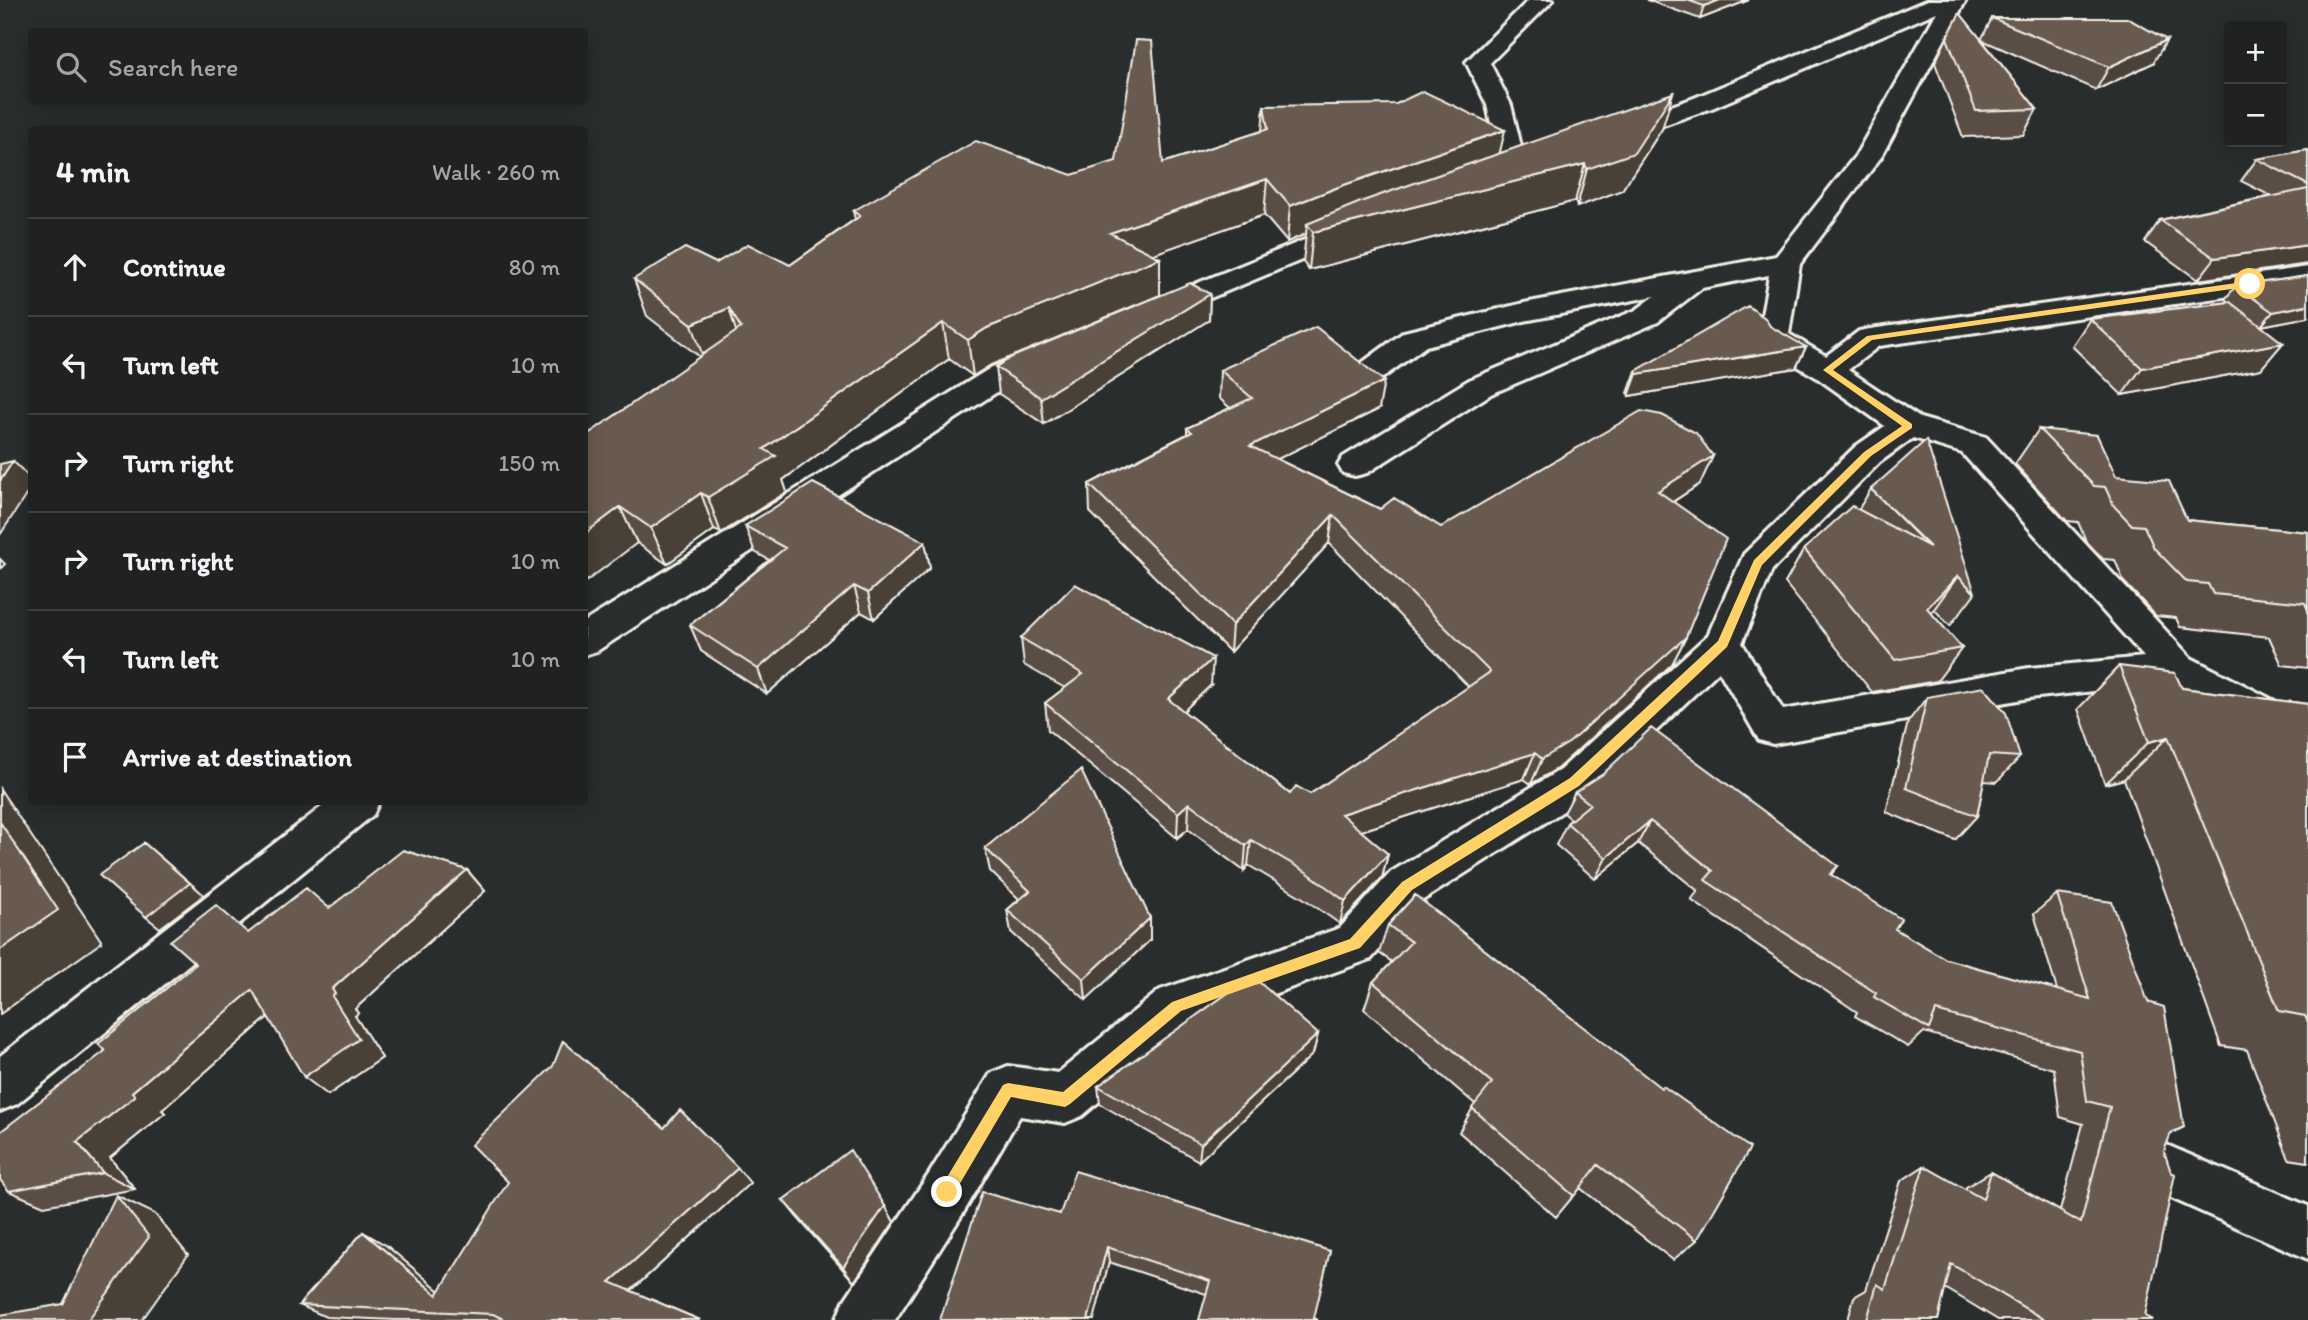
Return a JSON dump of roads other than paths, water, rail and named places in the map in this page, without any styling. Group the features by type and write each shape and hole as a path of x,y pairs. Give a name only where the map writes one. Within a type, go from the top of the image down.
{"street":[{"path":"1513,171 1499,105 1478,62 1542,0"},
{"path":"1589,144 1703,103 1947,0"},
{"path":"1955,0 1868,157 1786,263 1773,338 1827,370 1908,426 1974,446 2177,669 2308,737"},
{"path":"1130,321 1385,216"},
{"path":"1370,372 1415,340 1524,312 1786,263"},
{"path":"1827,370 1870,338 2308,276"},
{"path":"1355,465 1480,387 1647,316 1695,280"},
{"path":"588,638 1003,374 1066,348"},
{"path":"863,1320 947,1192 1008,1090 1065,1099 1177,1006 1355,944 1407,886 1575,782 1723,644 1758,563 1868,454 1908,426"},
{"path":"1723,644 1773,728 2029,683 2177,669"},
{"path":"0,1087 354,805"},
{"path":"2162,1168 2308,1233"}]}
